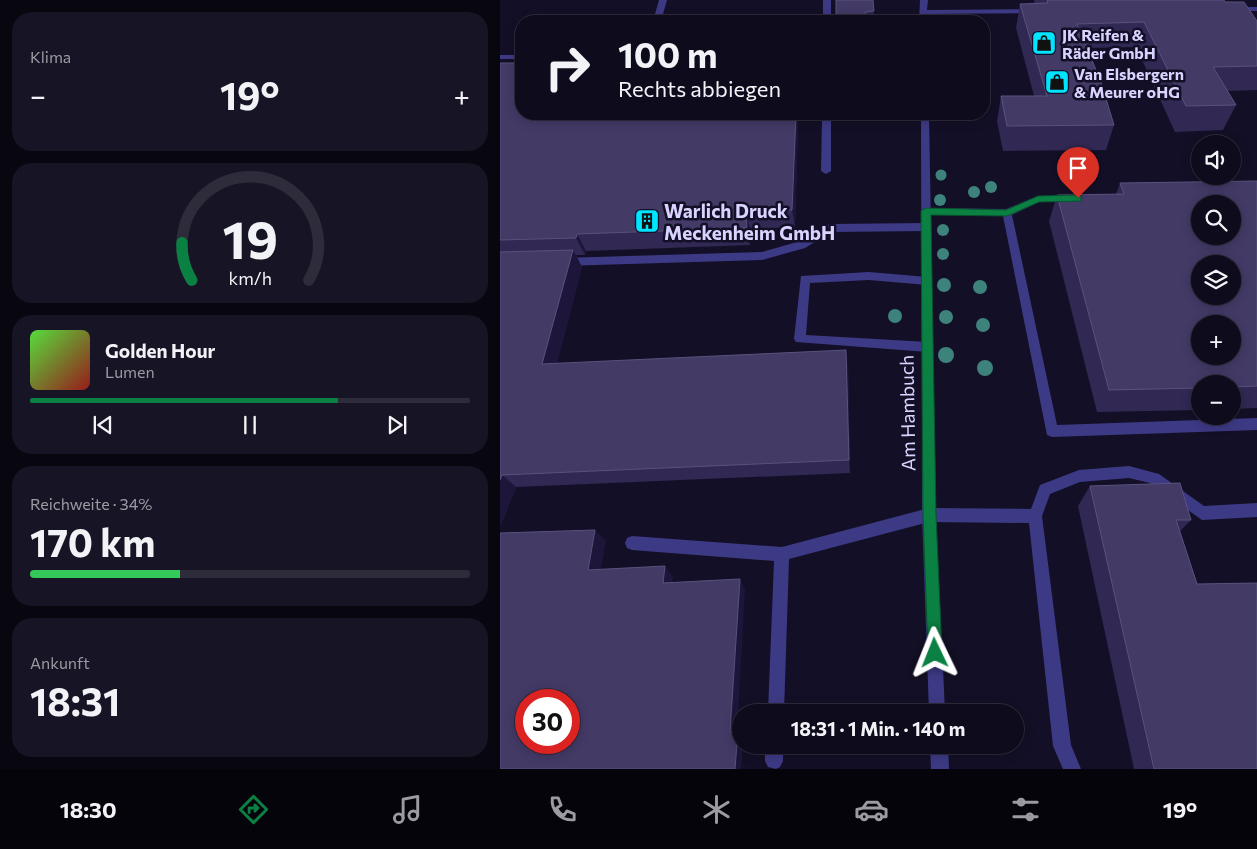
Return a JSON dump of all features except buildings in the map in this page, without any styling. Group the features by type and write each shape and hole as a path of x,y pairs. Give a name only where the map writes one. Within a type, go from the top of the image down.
{"street":[{"path":"659,15 663,0"},
{"path":"827,0 827,15"},
{"path":"924,0 924,15"},
{"path":"1228,9 1257,9"},
{"path":"924,12 1042,11"},
{"path":"500,57 515,57"},
{"path":"826,171 827,120"},
{"name":"Am Hambuch","path":"925,120 929,515 937,704"},
{"path":"926,211 1007,213 1038,199 1088,198"},
{"path":"1007,213 1052,431 1257,424"},
{"path":"549,262 762,256 801,245 829,228 926,227"},
{"path":"927,281 869,276 805,279 800,339 928,347"},
{"path":"1072,769 1062,746 1035,516 1045,490 1078,476 1129,472 1154,478 1202,513 1257,510"},
{"path":"632,543 782,554 929,515 1035,516"},
{"path":"776,704 782,554"},
{"path":"939,754 940,769"}],"place":[{"name":"JK Reifen & Räder GmbH","path":"1044,43"},
{"name":"Van Elsbergern & Meurer oHG","path":"1057,82"},
{"name":"Warlich Druck Meckenheim GmbH","path":"647,221"}],"route":[{"path":"935,653 929,515 926,211 1007,213 1038,199 1078,198"}]}
